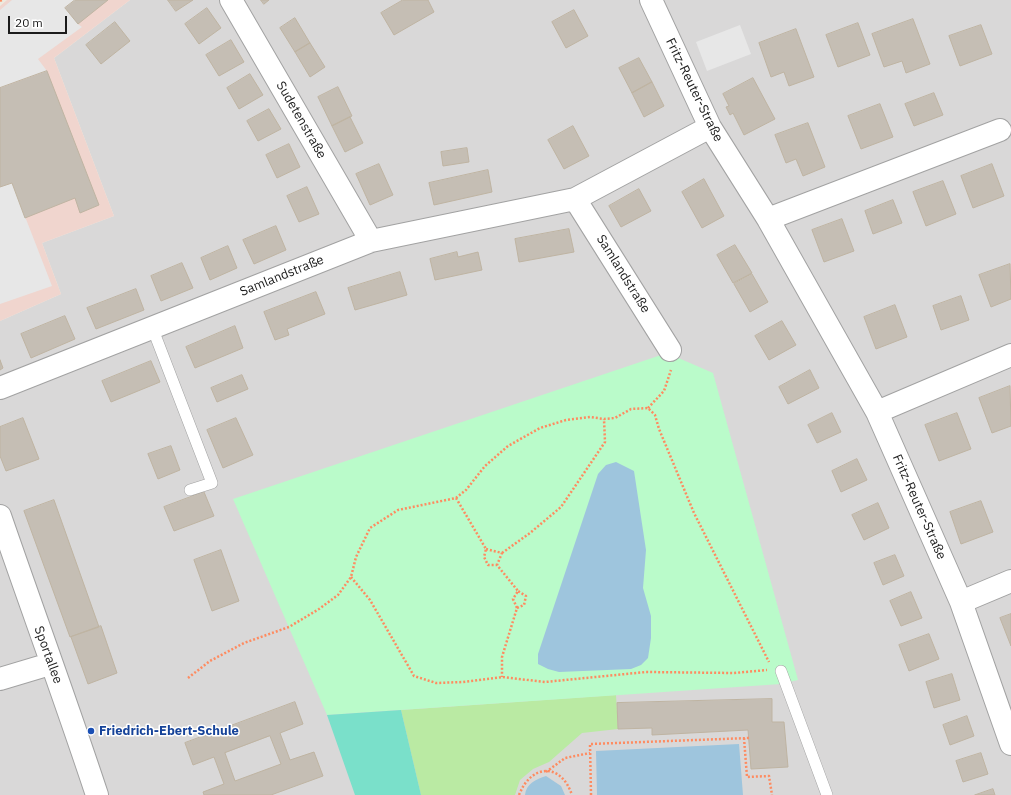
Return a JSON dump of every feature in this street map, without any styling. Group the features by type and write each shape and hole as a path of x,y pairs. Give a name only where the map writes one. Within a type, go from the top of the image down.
{"street":[{"name":"Sudetenstraße","path":"231,0 371,241"},
{"name":"Fritz-Reuter-Straße","path":"651,0 710,127 768,219 877,412 961,602 997,700 1011,744"},
{"name":"Samlandstraße","path":"0,388 371,241 575,199 710,127"},
{"path":"768,219 1000,130"},
{"name":"Samlandstraße","path":"575,199 670,350"},
{"path":"877,412 1011,355"},
{"name":"Sportallee","path":"0,516 50,664 73,721 96,795"},
{"path":"961,602 1011,580"},
{"path":"0,679 50,664"}],"lane":[{"path":"152,327 212,483 190,490"},
{"path":"777,670 827,795"}],"path":[{"path":"648,408 664,391 672,373 670,350"},
{"path":"188,678 210,661 244,642 289,626 319,609 338,595 351,577 356,557 370,528 398,510 456,498 466,490 485,466 508,446 540,428 566,420 590,417 604,419 615,418 631,408 648,408 655,415 659,429 694,513 770,663"},
{"path":"497,565 502,553 530,533 561,507 605,442 604,419"},
{"path":"456,498 486,549 484,557 488,565 497,565"},
{"path":"486,549 502,553"},
{"path":"497,565 518,591 526,596 524,605 517,608"},
{"path":"351,577 370,600 414,676 436,683 463,682 502,677 545,682 646,672 734,673 777,670"},
{"path":"502,677 502,657 517,608 513,600 518,591"},
{"path":"744,738 747,777 769,776 772,795"},
{"path":"591,795 590,744 749,738"},
{"path":"546,772 565,758 590,753"},
{"path":"519,795 526,780 533,774 546,772 554,772 566,782 572,795"}],"shaded area":[{"path":"7,0 130,0 54,58 114,216 42,243 61,294 0,321 0,6"},
{"path":"12,0 75,0 78,24 82,27 38,59 47,71 0,88 0,10"},
{"path":"130,0 1011,0 1011,795 0,795 0,321 61,294 42,243 114,216 54,58"},
{"path":"740,25 751,54 707,71 696,42"},
{"path":"12,183 52,286 0,304 0,187"},
{"path":"616,462 634,471 646,550 643,588 651,616 651,638 648,658 641,665 631,669 559,672 548,669 538,664 538,654 598,474 606,465"},
{"path":"401,710 421,795 355,795 327,715"},
{"path":"739,744 743,795 597,795 596,751"},
{"path":"546,776 561,786 565,795 525,795 527,788 532,782"}],"green space":[{"path":"667,353 713,373 798,680 781,684 327,715 233,499"},
{"path":"616,695 618,729 582,733 549,762 533,769 520,780 515,795 421,795 401,710"}],"building":[{"path":"75,0 108,0 78,24 65,8"},
{"path":"168,0 193,0 176,11"},
{"path":"261,0 269,0 264,4"},
{"path":"403,0 428,0 434,12 394,35 381,13"},
{"path":"207,8 221,28 199,44 185,24"},
{"path":"574,10 588,36 566,48 552,22"},
{"path":"295,18 310,43 295,52 280,28"},
{"path":"913,19 930,64 906,73 902,61 884,67 872,34"},
{"path":"115,22 130,41 101,64 86,45"},
{"path":"858,23 870,55 838,67 826,35"},
{"path":"981,25 992,54 960,66 949,36"},
{"path":"796,29 814,77 789,86 784,72 771,77 759,43"},
{"path":"231,40 244,62 219,76 206,55"},
{"path":"310,43 325,67 310,77 295,52"},
{"path":"639,58 652,82 632,93 619,68"},
{"path":"47,71 99,205 80,213 75,198 25,218 12,183 0,187 0,88"},
{"path":"250,74 263,95 239,109 227,88"},
{"path":"753,78 775,119 744,135 733,113 730,115 726,107 729,106 723,94"},
{"path":"652,82 664,106 644,117 632,93"},
{"path":"338,87 352,116 332,126 318,97"},
{"path":"934,93 943,115 914,126 905,104"},
{"path":"880,104 893,137 861,149 848,116"},
{"path":"269,109 281,129 258,141 247,121"},
{"path":"350,117 363,143 345,152 332,126"},
{"path":"808,123 825,167 803,176 796,159 786,163 775,135"},
{"path":"573,126 589,156 564,169 548,140"},
{"path":"289,144 300,167 277,178 266,155"},
{"path":"467,148 469,162 443,166 441,152"},
{"path":"379,164 393,195 370,205 356,174"},
{"path":"992,164 1004,196 973,208 961,176"},
{"path":"488,170 492,192 434,205 429,183"},
{"path":"704,179 724,216 702,228 682,192"},
{"path":"943,181 956,214 926,226 913,192"},
{"path":"307,187 319,214 299,222 287,196"},
{"path":"639,189 651,211 621,227 609,206"},
{"path":"893,200 902,223 873,234 865,211"},
{"path":"842,219 854,251 824,262 812,230"},
{"path":"276,226 286,250 254,264 243,240"},
{"path":"569,229 574,252 519,262 515,239"},
{"path":"735,245 752,273 733,283 717,255"},
{"path":"228,246 237,268 210,280 201,258"},
{"path":"457,252 458,257 478,252 482,270 435,280 430,259"},
{"path":"182,263 193,288 161,301 151,276"},
{"path":"1010,264 1011,299 991,307 979,275"},
{"path":"400,272 407,295 355,310 348,288"},
{"path":"752,274 768,302 750,312 734,284"},
{"path":"136,289 144,310 96,329 87,308"},
{"path":"316,292 325,314 287,329 289,335 275,340 264,312"},
{"path":"961,296 969,320 941,330 933,306"},
{"path":"895,305 907,337 876,349 864,317"},
{"path":"65,316 75,339 31,358 21,334"},
{"path":"782,321 796,345 769,360 755,336"},
{"path":"235,326 243,348 195,368 186,347"},
{"path":"0,360 3,368 0,370"},
{"path":"151,361 160,382 111,402 102,381"},
{"path":"810,370 819,388 788,404 779,387"},
{"path":"242,375 248,389 217,402 211,388"},
{"path":"1010,386 1011,426 992,433 979,398"},
{"path":"832,413 841,432 817,443 808,425"},
{"path":"957,413 971,449 939,461 925,425"},
{"path":"23,418 39,459 6,471 0,456 0,427"},
{"path":"236,418 253,455 223,468 207,430"},
{"path":"171,446 180,470 158,479 148,454"},
{"path":"857,459 867,480 841,492 832,471"},
{"path":"204,492 214,516 174,531 164,507"},
{"path":"54,500 99,627 70,637 24,511"},
{"path":"981,501 993,532 961,544 950,512"},
{"path":"878,503 889,528 864,540 852,515"},
{"path":"221,550 239,601 212,611 194,560"},
{"path":"895,555 904,576 883,585 874,563"},
{"path":"911,592 922,618 901,626 890,601"},
{"path":"1011,614 1011,646 1000,618"},
{"path":"101,626 117,673 88,684 71,637"},
{"path":"929,634 939,659 909,671 899,645"},
{"path":"952,674 960,700 934,708 926,682"},
{"path":"772,699 772,722 784,722 788,767 751,769 748,730 652,735 652,728 618,729 617,703"},
{"path":"295,702 303,724 280,733 290,760 314,752 323,776 271,795 204,795 203,792 224,784 214,757 193,765 185,743","holes":["270,736 281,764 235,781 225,753"]},
{"path":"967,716 974,736 950,745 943,725"},
{"path":"981,753 988,774 963,782 956,761"},
{"path":"993,789 995,795 975,795"}],"place":[{"name":"Friedrich-Ebert-Schule","path":"91,731"}]}
